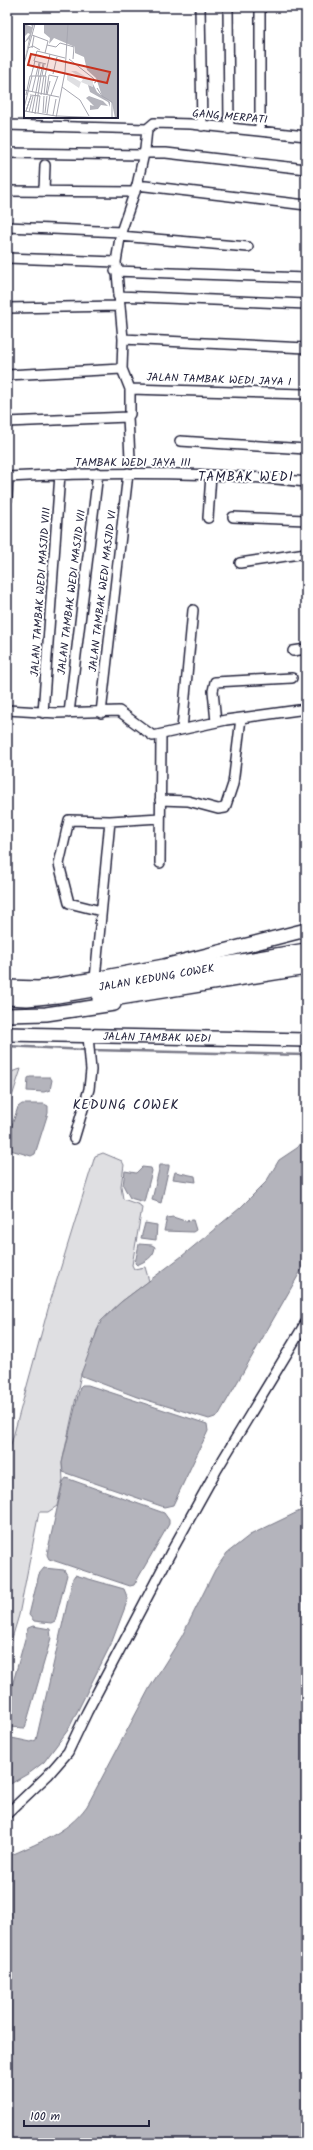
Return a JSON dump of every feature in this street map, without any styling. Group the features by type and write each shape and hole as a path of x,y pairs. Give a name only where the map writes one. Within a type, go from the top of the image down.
{"highway":[{"name":"JALAN KEDUNG COWEK","path":"7,996 27,997 57,994 306,952"},
{"name":"JALAN KEDUNG COWEK","path":"7,1008 33,1009 52,1007 306,966"}],"main road":[{"path":"7,987 39,988 164,966 236,948 257,941 306,930"},
{"path":"236,948 306,938"},
{"path":"7,1015 46,1014 306,974"},
{"name":"JALAN TAMBAK WEDI","path":"7,1034 88,1040 306,1040"}],"street":[{"path":"200,7 202,126"},
{"path":"228,7 230,129"},
{"path":"260,7 260,131"},
{"name":"GANG MERPATI","path":"7,125 149,127 202,126 306,136"},
{"path":"130,459 128,417 130,414 130,389 128,387 125,373 122,369 123,339 115,266 121,234 136,189 149,127"},
{"path":"7,153 166,153 306,169"},
{"path":"44,191 45,165"},
{"path":"7,190 44,191 136,189 306,205"},
{"path":"7,227 121,234 248,247"},
{"path":"7,258 306,278"},
{"path":"7,308 119,301 306,304"},
{"path":"123,339 306,348"},
{"path":"7,375 122,369"},
{"name":"JALAN TAMBAK WEDI JAYA I","path":"130,389 306,394"},
{"path":"7,422 128,417"},
{"path":"180,441 306,449"},
{"name":"TAMBAK WEDI JAYA III","path":"7,477 98,473 174,473 306,482"},
{"name":"JALAN TAMBAK WEDI MASJID VII","path":"69,713 98,473"},
{"name":"JALAN TAMBAK WEDI MASJID VI","path":"101,712 128,473"},
{"name":"JALAN TAMBAK WEDI MASJID VIII","path":"43,713 60,474"},
{"path":"208,518 211,475"},
{"path":"7,477 7,499"},
{"path":"233,517 306,520"},
{"path":"240,563 306,553"},
{"path":"182,729 193,610"},
{"path":"293,651 306,649"},
{"path":"216,722 213,691 215,682 292,678"},
{"path":"7,710 43,713 123,712 150,735 161,735 216,722 306,709"},
{"path":"160,800 188,801 218,809 225,808 233,784 241,718"},
{"path":"160,863 161,735"},
{"path":"101,911 70,904 59,864 70,819 110,821 160,818"},
{"path":"95,979 110,821"},
{"path":"74,1139 89,1089 90,1055 88,1040"},
{"path":"7,1814 60,1762 68,1752 130,1628 216,1471 306,1322"}],"shaded area":[{"path":"21,1069 7,1112 7,1073"},
{"path":"50,1077 52,1080 50,1090 44,1092 27,1091 28,1078"},
{"path":"22,1104 44,1104 48,1106 48,1113 35,1154 31,1156 7,1149 7,1140 18,1107"},
{"path":"304,1140 306,1140 306,1262 218,1416 209,1419 137,1397 82,1376 81,1374 101,1321 121,1302 182,1256 240,1208 266,1182 279,1160 297,1148"},
{"path":"103,1153 122,1161 124,1165 121,1186 123,1199 140,1205 142,1208 132,1265 134,1269 145,1267 149,1281 109,1313 97,1330 92,1349 81,1374 62,1463 63,1480 57,1506 48,1512 39,1512 19,1615 7,1655 7,1459 48,1309 95,1156"},
{"path":"160,1165 169,1165 161,1203 152,1200"},
{"path":"142,1167 151,1168 152,1171 144,1202 130,1198 123,1185 125,1171 136,1173"},
{"path":"175,1172 195,1176 196,1182 173,1179"},
{"path":"173,1217 185,1221 193,1220 196,1230 193,1232 164,1231 167,1218"},
{"path":"145,1223 157,1225 156,1240 141,1238"},
{"path":"139,1244 152,1245 155,1247 151,1256 137,1265 135,1263"},
{"path":"82,1385 88,1385 207,1424 208,1431 173,1505 164,1507 63,1472 62,1463 80,1387"},
{"path":"66,1478 164,1513 169,1520 169,1524 134,1585 130,1586 49,1559 47,1555 48,1549 63,1482"},
{"path":"306,1508 306,2143 7,2143 7,1857 61,1831 79,1816 87,1806 150,1687 182,1636 215,1570 227,1553 250,1535"},
{"path":"44,1568 64,1570 67,1575 55,1621 51,1623 34,1621 29,1615 39,1574"},
{"path":"75,1575 124,1589 128,1599 111,1644 68,1730 44,1762 31,1772 7,1786 7,1737 31,1742 36,1740 73,1578"},
{"path":"33,1626 50,1629 51,1638 25,1728 7,1727 7,1704 28,1628"}],"waterway":[{"path":"7,1046 86,1050"},
{"path":"91,1050 306,1055"}],"district":[{"name":"TAMBAK WEDI","path":"246,476"},
{"name":"KEDUNG COWEK","path":"126,1104"}]}
